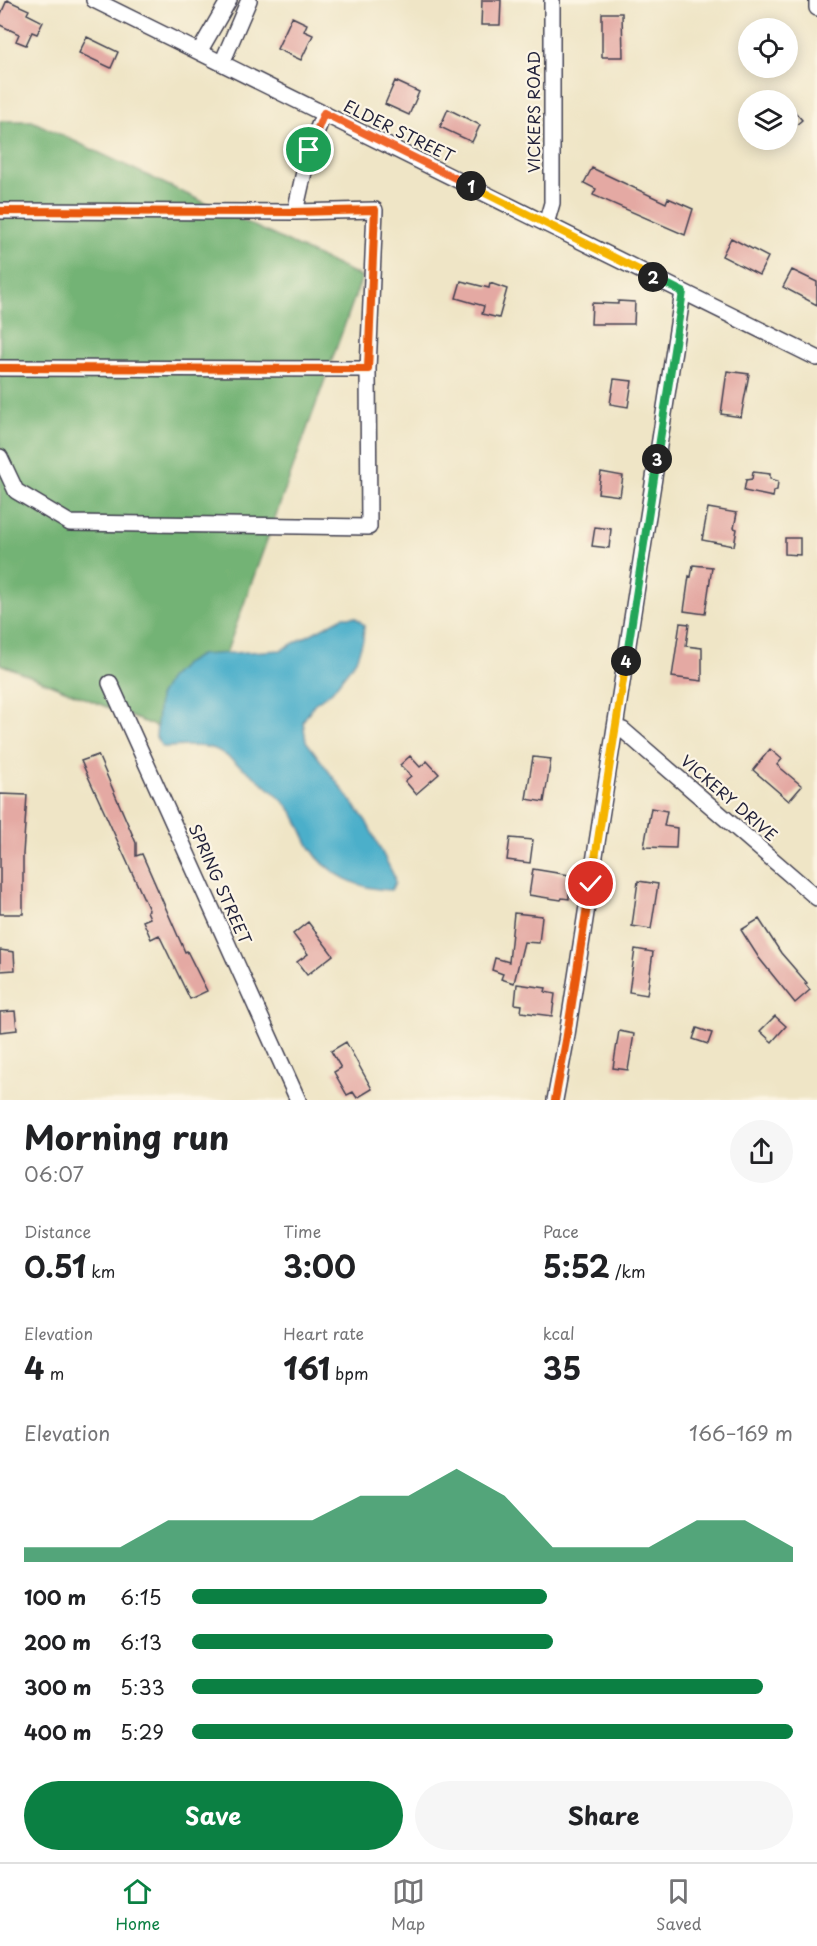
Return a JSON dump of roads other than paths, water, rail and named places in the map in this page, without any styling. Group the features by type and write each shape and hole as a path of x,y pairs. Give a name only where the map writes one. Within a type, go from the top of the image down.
{"street":[{"name":"ELDER STREET","path":"94,0 817,358"},
{"path":"199,52 229,0"},
{"path":"222,63 249,0"},
{"name":"VICKERS ROAD","path":"546,224 552,203 552,0"},
{"path":"816,0 817,8"},
{"path":"295,212 309,150 324,113"},
{"path":"0,211 375,210 368,369 369,527 70,523 15,491 0,457"},
{"path":"555,1100 568,1030 683,292"},
{"path":"0,368 368,369"},
{"name":"SPRING STREET","path":"110,683 298,1100"},
{"name":"VICKERY DRIVE","path":"615,727 623,730 817,898"}],"water":[{"path":"343,617 355,617 364,625 363,640 356,660 332,691 314,704 303,721 306,741 366,821 394,876 395,883 391,890 356,884 325,865 310,847 294,814 285,804 260,780 222,753 200,746 162,747 156,737 159,697 168,680 183,665 200,655 281,650"}]}
